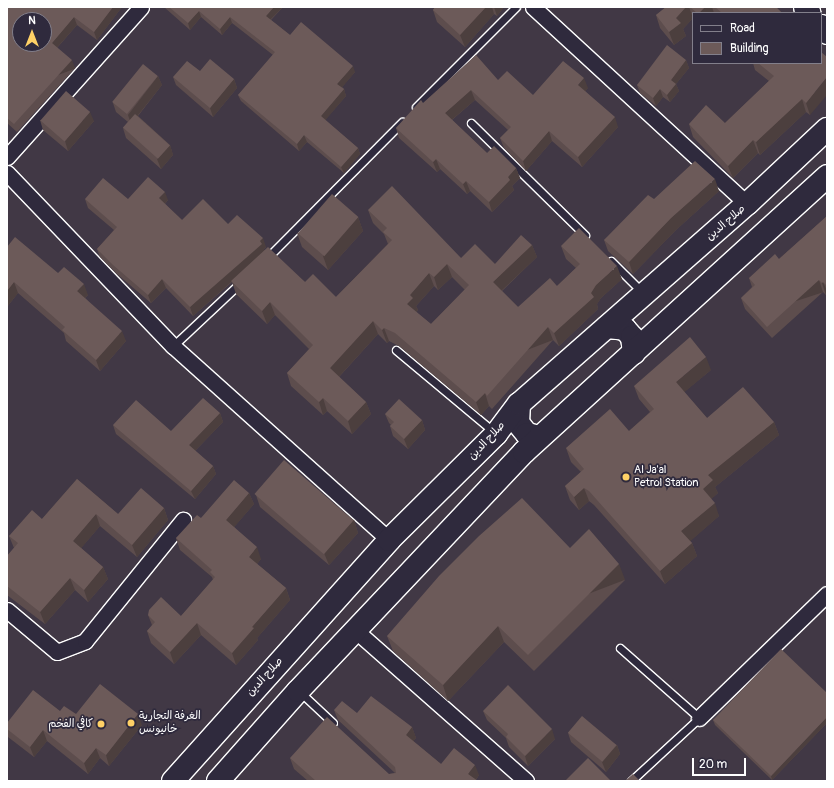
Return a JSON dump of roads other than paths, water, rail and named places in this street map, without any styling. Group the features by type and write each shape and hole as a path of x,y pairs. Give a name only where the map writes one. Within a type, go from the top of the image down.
{"highway":[{"name":"صلاح الدين","path":"174,781 389,540 496,434 519,404 747,204 827,129"},
{"path":"218,781 298,691 355,630 540,437 827,176"},
{"path":"607,327 625,329 632,337 634,353"},
{"path":"519,404 518,423 527,434 540,437"}],"street":[{"path":"10,148 141,7"},
{"path":"534,7 747,204"},
{"path":"7,173 174,346 389,540"},
{"path":"7,610 57,652 85,641 183,520"},
{"path":"699,718 827,594"},
{"path":"355,630 526,781"}],"lane":[{"path":"412,111 516,7"},
{"path":"262,262 407,117"},
{"path":"471,122 589,239"},
{"path":"606,256 645,294"},
{"path":"174,346 245,278"},
{"path":"396,350 496,434"},
{"path":"620,648 699,718 631,781"},
{"path":"298,691 338,728"}],"place":[{"name":"Al Ja'al Petrol Station","path":"626,477"},
{"name":"الغرفة التجارية خانيونس","path":"131,723"},
{"name":"كافي الفخم","path":"101,724"}]}
